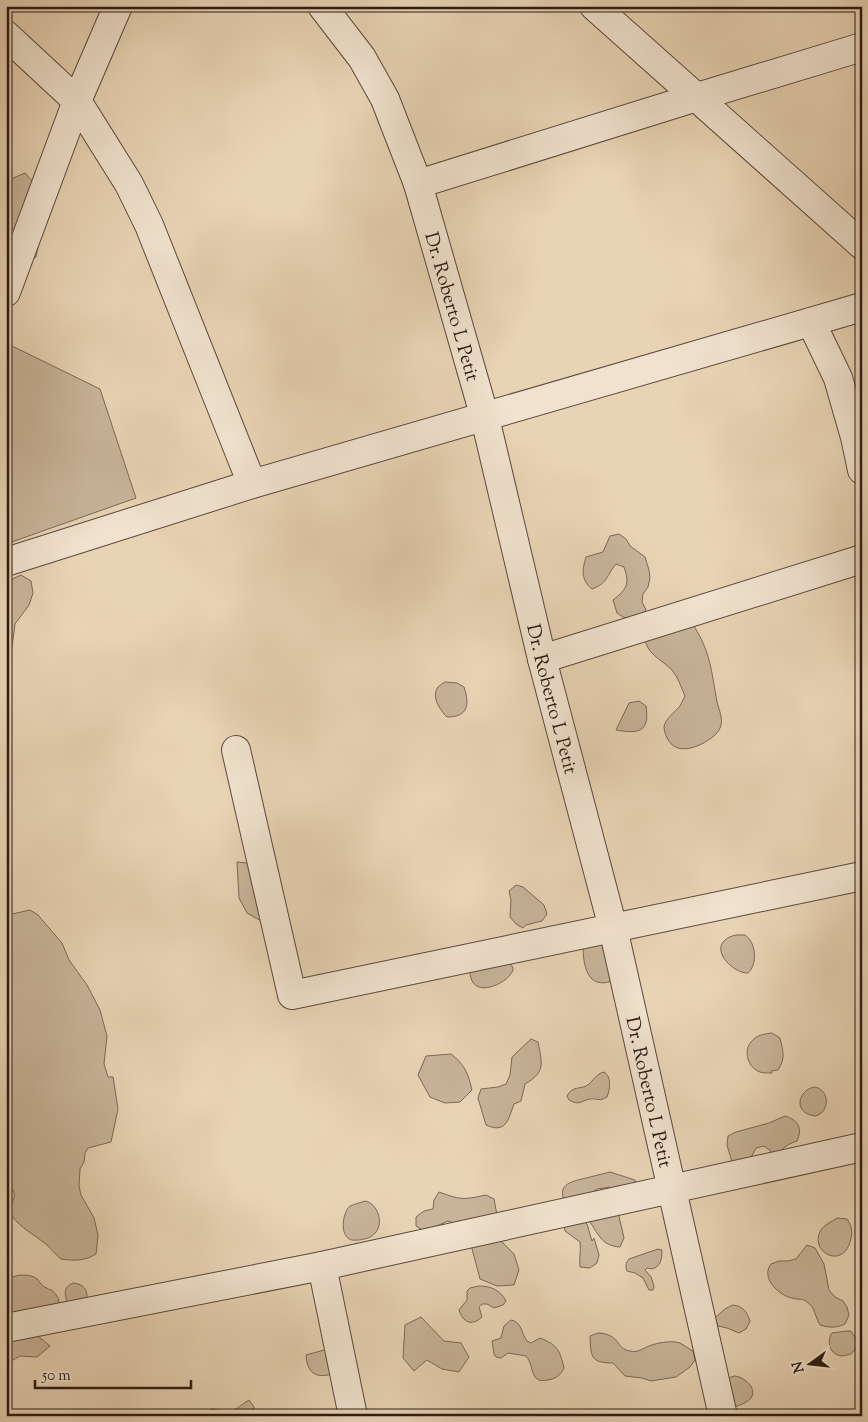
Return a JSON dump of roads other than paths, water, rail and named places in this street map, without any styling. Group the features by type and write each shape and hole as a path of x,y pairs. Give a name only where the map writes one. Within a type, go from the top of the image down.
{"street":[{"path":"6,292 77,101 118,6"},
{"name":"Dr. Roberto L Petit","path":"322,6 362,58 385,99 418,184 484,418 542,659 613,928 723,1416"},
{"path":"594,6 862,245"},
{"path":"6,35 77,101 129,184 149,225 252,484"},
{"path":"418,184 862,47"},
{"path":"6,562 252,484 862,307"},
{"path":"811,322 838,378 855,437 862,470"},
{"path":"542,659 862,559"},
{"path":"236,750 292,995 862,876"},
{"path":"6,1328 322,1266 862,1147"},
{"path":"322,1266 353,1416"}]}
